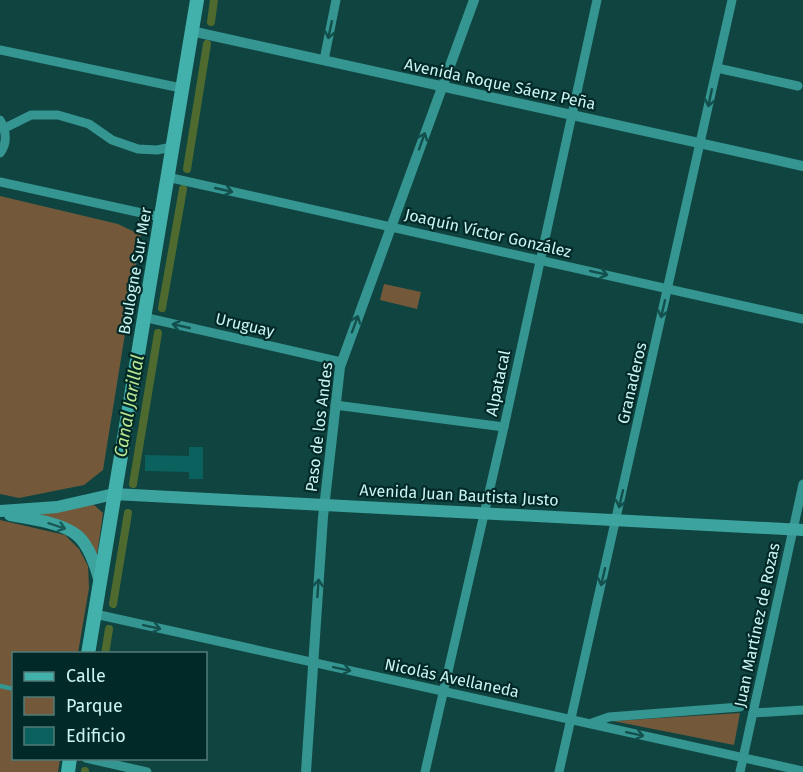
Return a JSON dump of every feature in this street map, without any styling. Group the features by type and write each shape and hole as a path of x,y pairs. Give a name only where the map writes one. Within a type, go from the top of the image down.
{"main road":[{"name":"Boulogne Sur Mer","path":"88,652 197,0"},
{"name":"Avenida Juan Bautista Justo","path":"0,512 57,507 114,494 798,529"},
{"path":"0,512 38,520 77,535 95,563 100,583"}],"street":[{"path":"324,60 336,0"},
{"name":"Paso de los Andes","path":"306,772 324,505 341,362 474,0"},
{"name":"Alpatacal","path":"425,772 504,427 597,0"},
{"name":"Granaderos","path":"559,772 732,0"},
{"name":"Avenida Roque Sáenz Peña","path":"191,31 803,166"},
{"path":"0,50 181,88"},
{"path":"717,68 798,86"},
{"path":"0,153 4,148 3,124 31,115 58,115 89,124 112,140 138,148 157,150 172,147"},
{"name":"Joaquín Víctor González","path":"167,177 803,319"},
{"path":"0,182 160,217"},
{"name":"Uruguay","path":"143,317 341,362"},
{"path":"335,405 504,427"},
{"name":"Juan Martínez de Rozas","path":"740,772 798,529 803,484"},
{"name":"Nicolás Avellaneda","path":"95,614 803,771"},
{"path":"589,724 610,717 740,707"},
{"path":"753,712 803,710"},
{"path":"609,728 604,722 610,717"},
{"path":"91,760 147,772"}],"green space":[{"path":"0,196 118,224 141,235 103,470 84,485 19,498 0,494"},
{"path":"384,284 421,292 417,309 380,300"},
{"path":"94,505 103,513 97,555 73,527 24,512"},
{"path":"0,520 65,535 79,549 88,566 89,588 78,652 12,652 12,760 60,760 58,772 0,772"},
{"path":"740,713 734,745 613,721"}],"building":[{"path":"189,447 203,447 203,479 189,479 189,472 145,471 145,455 189,456"}],"waterway":[{"name":"Canal Jarillal","path":"211,22 214,0"},
{"name":"Canal Jarillal","path":"187,169 207,44"},
{"name":"Canal Jarillal","path":"162,308 183,189"},
{"name":"Canal Jarillal","path":"133,484 158,333"},
{"name":"Canal Jarillal","path":"113,604 128,513"},
{"name":"Canal Jarillal","path":"105,652 109,629"}]}
